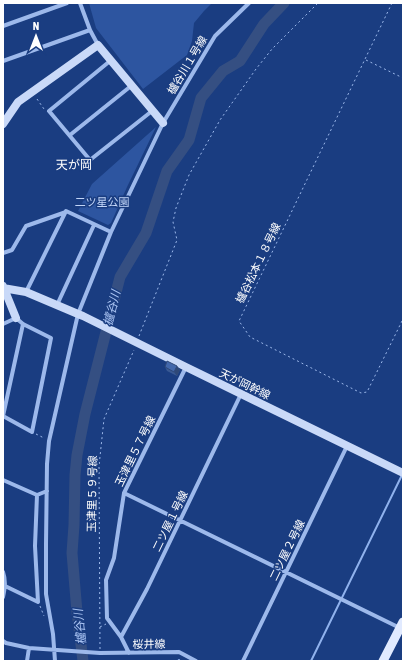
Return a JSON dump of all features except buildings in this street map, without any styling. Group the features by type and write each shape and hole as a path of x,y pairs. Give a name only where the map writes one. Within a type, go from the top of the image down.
{"main road":[{"path":"383,661 402,625"}],"street":[{"path":"3,26 67,3"},
{"path":"80,3 90,30 98,45 163,124"},
{"name":"櫨谷川１号線","path":"55,661 57,650 46,594 49,441 81,315 111,232 163,124 215,36 249,3"},
{"path":"3,61 90,30"},
{"path":"3,124 18,102 98,45"},
{"path":"110,61 50,110 90,160 152,110"},
{"path":"70,135 131,86"},
{"path":"3,253 12,250 26,226 66,211 111,232"},
{"path":"26,292 66,211"},
{"path":"57,305 94,224"},
{"path":"3,287 16,318 23,324 51,338 32,432 3,416 23,324"},
{"name":"天が岡幹線","path":"3,287 26,292 81,315 402,473"},
{"path":"3,324 16,318"},
{"name":"玉津里５７号線","path":"121,637 107,618 106,580 114,558 124,493 186,367"},
{"name":"二ツ屋１号線","path":"121,637 147,589 241,394"},
{"name":"二ツ屋２号線","path":"243,661 347,446"},
{"path":"3,480 36,495 47,491"},
{"path":"124,493 341,599 402,625"},
{"path":"4,585 38,602 35,546 36,495"},
{"path":"3,572 3,597"},
{"path":"121,637 129,653"},
{"name":"桜井線","path":"3,641 29,648 100,653 179,652 196,661"},
{"path":"27,661 29,648"}],"path":[{"name":"玉津里５９号線","path":"100,653 99,466 104,419 177,240 173,222 176,208 189,175 220,120 256,69 272,49 318,3"},
{"name":"櫨谷松本１８号線","path":"392,3 239,321 250,337 361,393 367,392 403,319"},
{"path":"365,60 403,78"},
{"path":"32,92 44,108 50,110"},
{"path":"32,432 49,441"},
{"path":"100,628 110,622"}],"green space":[{"path":"89,3 212,3 194,23 192,41 187,55 143,89 96,28"},
{"name":"二ツ星公園","path":"156,127 111,223 108,225 78,211 92,184"}],"waterway":[{"name":"櫨谷川","path":"83,661 72,553 75,475 77,455 85,414 120,277 146,233 167,171 189,140 201,98 223,71 240,61 264,24 284,3"},
{"path":"311,661 402,475"}],"district":[{"name":"天が岡","path":"74,165"}]}
